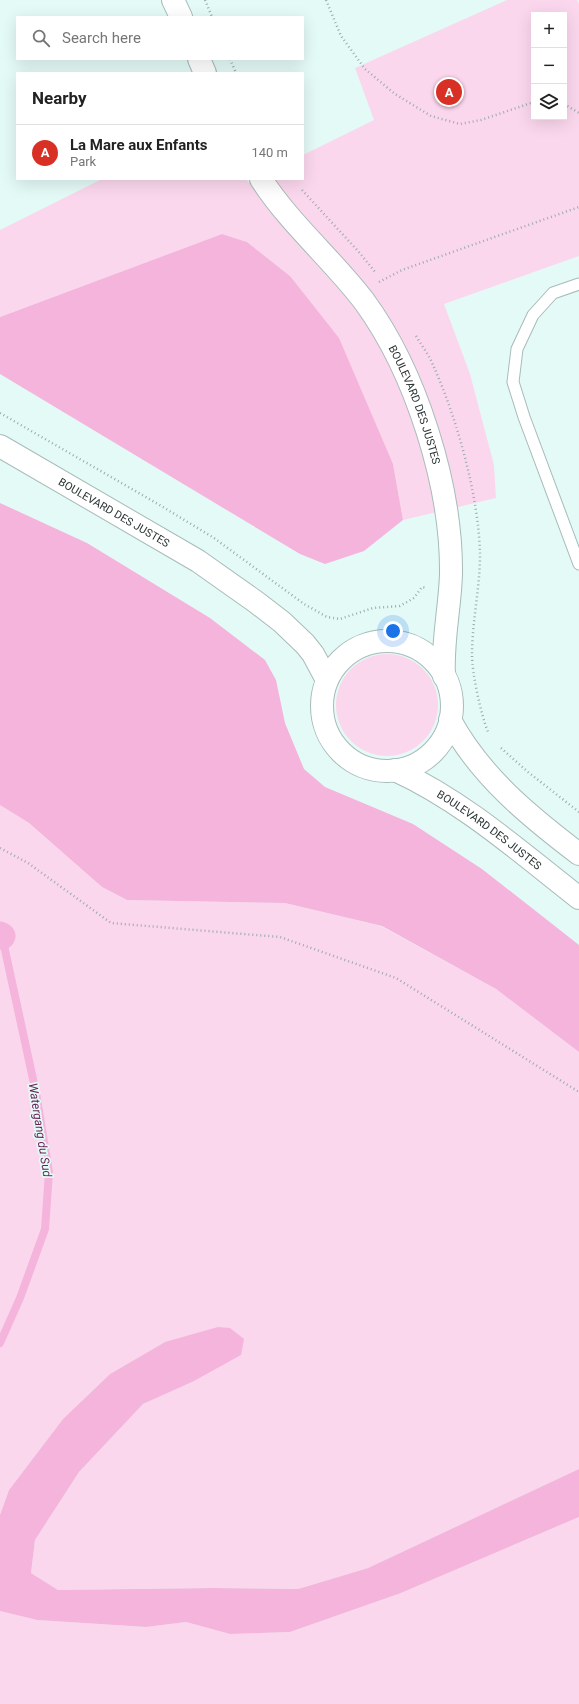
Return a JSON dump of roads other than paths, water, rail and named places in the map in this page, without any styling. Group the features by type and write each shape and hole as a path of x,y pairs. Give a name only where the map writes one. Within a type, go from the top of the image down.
{"street":[{"path":"173,0 181,16"},
{"path":"199,60 205,72"},
{"name":"BOULEVARD DES JUSTES","path":"262,180 285,210 359,296 376,321 404,371 415,396 438,472 447,518 450,558 450,591 443,647 444,676"},
{"name":"BOULEVARD DES JUSTES","path":"0,446 198,561 256,602 288,627 305,644 316,659 327,680"},
{"path":"379,642 399,642 417,649 433,660 444,676 451,697 450,720 445,735 430,754 418,763 395,770 378,770 361,766 347,757 335,745 327,730 322,714 323,697 327,680 344,657 361,647 379,642"},
{"path":"450,720 468,750 496,783 526,812 579,854"},
{"name":"BOULEVARD DES JUSTES","path":"395,770 442,795 484,825 579,898"}],"lane":[{"path":"579,284 554,293 533,314 517,349 513,382 524,417 579,564"}],"waterway":[{"name":"Watergang du Sud","path":"0,1343 20,1298 45,1229 49,1172 36,1093 2,936"}],"place":[{"name":"La Mare aux Enfants","path":"449,92"}]}
